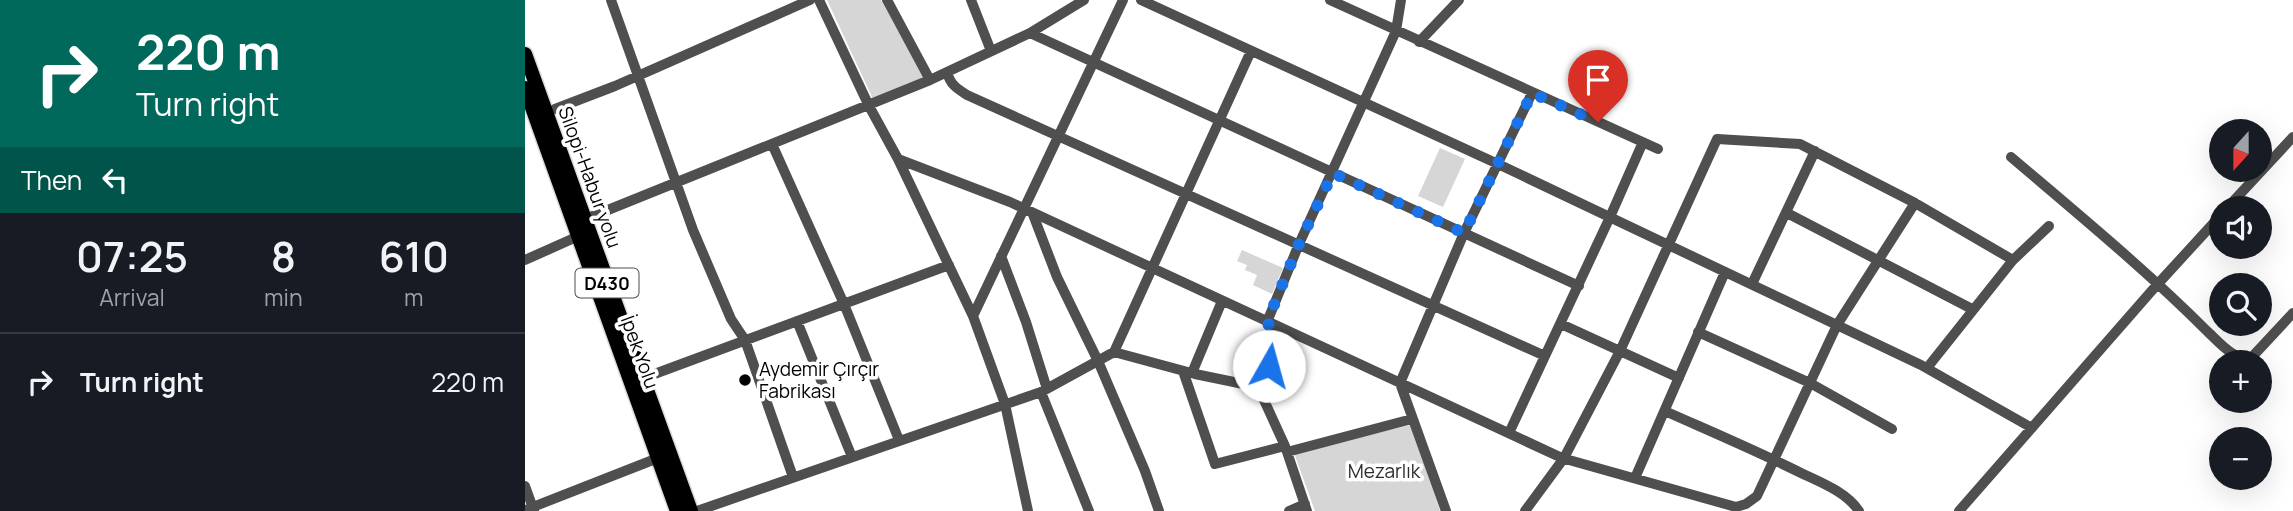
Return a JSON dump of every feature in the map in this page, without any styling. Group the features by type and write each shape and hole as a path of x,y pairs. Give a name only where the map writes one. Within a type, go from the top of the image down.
{"highway":[{"name":"Silopi-Habur yolu","path":"525,54 691,511"},
{"name":"İpek Yolu","path":"525,88 677,511"}],"street":[{"path":"611,0 693,230 731,319 745,340 793,477"},
{"path":"555,109 810,0"},
{"path":"819,0 973,316 1005,404 1028,511"},
{"path":"887,0 930,80"},
{"path":"971,0 991,51"},
{"path":"973,316 1001,256 1028,211 1057,137 1123,0"},
{"path":"1141,0 1498,164 1927,368 2032,428"},
{"path":"1330,0 1658,149"},
{"path":"1267,322 1299,244 1396,31 1401,0"},
{"path":"1419,42 1459,0"},
{"path":"593,216 930,80 1030,33 1081,1"},
{"path":"1030,33 1579,286"},
{"path":"697,511 1044,390 1114,352 1251,51"},
{"path":"947,72 949,81 967,95 1545,356"},
{"path":"1446,511 1399,383 1464,233 1532,93"},
{"path":"2238,196 2293,137"},
{"path":"1525,511 1565,458 1620,351 1717,139 1800,144 1915,203 2013,260"},
{"path":"1509,433 1643,142"},
{"path":"772,144 844,304 899,440"},
{"path":"1752,284 1815,151"},
{"path":"2011,157 2159,283 2230,352 2246,359 2252,357 2293,313"},
{"path":"898,159 1028,211 1565,458 1736,507 1747,504 1757,496 1837,325 1915,203"},
{"path":"1028,211 1056,277 1098,361 1159,511"},
{"path":"1787,213 1972,309"},
{"path":"1927,368 2013,260 2049,226"},
{"path":"1959,511 2209,228"},
{"path":"525,260 572,239"},
{"path":"1001,256 1026,322 1044,390 1089,511"},
{"path":"649,376 949,265"},
{"path":"1635,478 1725,272"},
{"path":"1222,301 1188,372 1215,464 1412,419"},
{"path":"797,321 852,457"},
{"path":"1258,387 1269,366 1275,342 1267,322"},
{"path":"1561,324 1679,378"},
{"path":"1698,332 1810,383 1892,429"},
{"path":"1114,352 1258,387"},
{"path":"1258,387 1286,449 1306,508 1289,511"},
{"path":"1667,412 1775,460 1838,492 1852,501 1859,511"},
{"path":"525,486 531,509 658,458"}],"green space":[{"path":"827,0 881,0 924,78 873,99"},
{"path":"1440,148 1465,159 1443,207 1418,196"},
{"path":"1242,250 1283,268 1272,294 1253,285 1257,275 1245,270 1247,265 1237,261"},
{"name":"Mezarlık","path":"1411,425 1440,511 1315,511 1294,453"}],"place":[{"name":"Aydemir Çırçır Fabrikası","path":"745,380"}],"route":[{"path":"1269,366 1275,342 1267,322 1299,244 1333,173 1464,233 1532,93 1598,122"}]}
